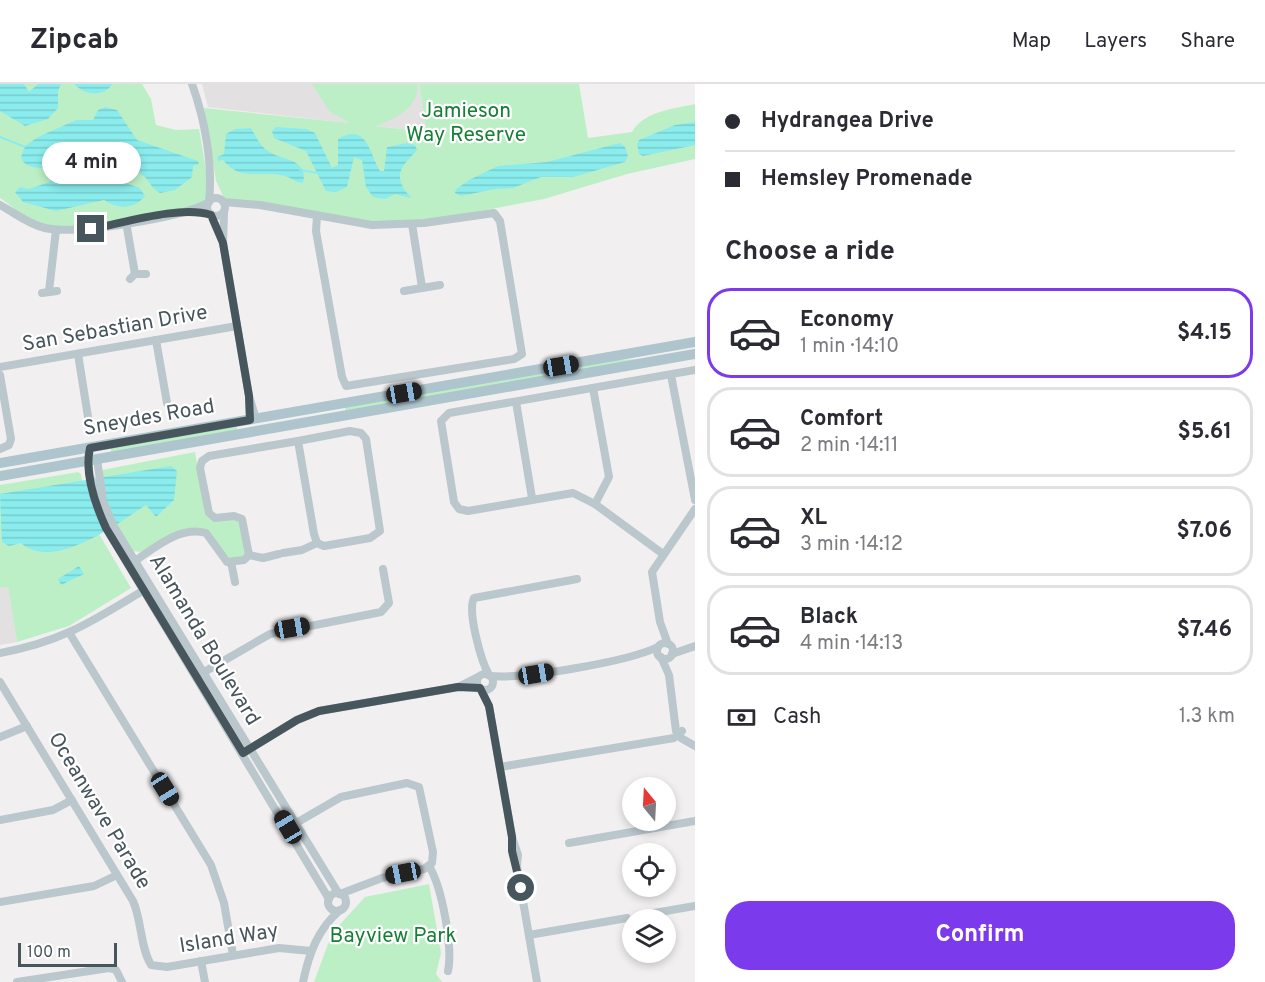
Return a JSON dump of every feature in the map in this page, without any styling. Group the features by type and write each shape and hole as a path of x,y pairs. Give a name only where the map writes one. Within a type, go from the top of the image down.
{"main road":[{"name":"Sneydes Road","path":"0,463 695,342"},
{"name":"Sneydes Road","path":"0,476 695,354"},
{"path":"253,419 255,431"},
{"path":"90,448 92,460"}],"street":[{"path":"192,84 200,111 210,172 224,206 223,243 253,419"},
{"path":"210,172 208,202 223,243"},
{"path":"0,205 31,224 56,230 79,231 184,212 215,198 224,206 246,204 317,216 363,224 412,224 489,213 497,215 500,221 522,347 521,355 514,359 351,387 344,384 316,231 317,216"},
{"path":"0,200 9,210"},
{"path":"184,212 219,216 224,206"},
{"path":"126,222 133,277 146,274"},
{"path":"412,224 422,287"},
{"path":"50,292 56,230"},
{"path":"404,291 440,285"},
{"name":"San Sebastian Drive","path":"0,367 237,326"},
{"path":"156,340 168,404"},
{"path":"78,354 88,418"},
{"path":"663,554 595,504 573,493 532,498 468,511 456,507 440,424 442,418 449,413 695,370"},
{"path":"0,375 10,439 9,445 0,449"},
{"path":"671,375 695,500"},
{"path":"593,388 609,477 595,504"},
{"path":"516,402 532,498"},
{"path":"354,431 362,433 366,439 380,531 370,538 328,546 317,543 302,550 263,558 249,555 242,519 234,516 215,518 209,513 200,468 202,461 209,456 354,431"},
{"path":"298,441 317,543"},
{"name":"Alamanda Boulevard","path":"92,460 98,510 291,826 329,901"},
{"path":"669,675 671,655 660,622 652,572 695,509"},
{"path":"132,563 172,537 198,531 206,533 222,557 231,562 244,560 249,555"},
{"path":"231,562 235,582"},
{"path":"200,675 270,634 381,612 389,603 383,569"},
{"path":"489,706 492,686 480,651 472,608 474,598 577,579"},
{"path":"0,653 41,645 70,634 147,588"},
{"path":"660,622 658,647 669,675 679,733 695,744"},
{"path":"70,634 211,865 224,903 233,956"},
{"path":"636,656 669,644 694,646"},
{"path":"246,751 297,720 319,711 458,687 480,689 516,677 636,656 661,657 694,646"},
{"path":"480,651 477,682 489,706 512,837 518,855 517,865 537,982"},
{"path":"458,687 479,677 516,677"},
{"name":"Oceanwave Parade","path":"0,682 139,915 151,965"},
{"path":"0,737 27,726"},
{"path":"500,767 659,739 679,733"},
{"path":"291,826 341,796 412,783 421,791 433,858 429,866 377,879 329,901"},
{"path":"0,820 47,812 72,800"},
{"path":"569,843 695,820"},
{"name":"Alamanda Boulevard","path":"291,826 342,896"},
{"path":"429,866 439,888 450,953 448,971"},
{"path":"0,902 87,887 117,875"},
{"path":"324,924 340,910 342,896"},
{"path":"329,901 333,910 340,910"},
{"path":"303,982 311,951 324,924 329,901"},
{"path":"676,909 695,906"},
{"path":"529,935 622,919"},
{"name":"Island Way","path":"151,965 167,967 285,947 311,951"},
{"path":"201,961 205,982"},
{"path":"17,982 40,980 98,968 118,968 123,982"}],"shaded area":[{"path":"202,84 419,84 428,132 208,107"},
{"path":"8,586 17,642 0,645 0,588"}],"green space":[{"path":"0,84 142,84 151,99 156,125 176,130 199,129 209,187 206,201 171,213 102,225 59,227 43,225 31,220 0,198"},
{"name":"Jamieson Way Reserve","path":"312,84 418,84 414,100 404,112 375,126 427,132 419,84 579,84 588,138 632,132 637,125 651,115 695,104 695,159 627,174 544,199 432,220 376,222 224,198 216,181 204,108 350,123 330,112"},
{"path":"639,359 346,412 345,407 615,360"},
{"path":"237,426 237,431 111,453 111,447"},
{"path":"195,452 206,516 214,521 232,519 240,522 246,552 243,556 230,559 204,529 142,552 132,551 110,514 102,470"},
{"path":"78,472 81,474 87,504 99,534 131,588 69,626 17,642 8,587 0,588 0,485"},
{"name":"Bayview Park","path":"429,884 441,953 436,974 442,982 314,982 332,933 365,897"}],"water":[{"path":"0,84 24,84 29,92 38,84 61,84 58,91 58,108 48,119 25,126 0,111"},
{"path":"74,84 113,84 99,93 88,93"},
{"path":"105,107 117,110 137,140 198,161 199,164 193,166 192,177 175,190 160,193 144,176 105,162 95,160 42,168 32,167 21,157 25,146 38,137 76,120 93,120 98,110"},
{"path":"695,122 695,145 643,156 639,154 637,144 639,140 675,125"},
{"path":"276,127 306,129 315,133 332,168 338,165 338,139 348,135 355,134 366,142 380,171 384,171 387,147 407,143 415,145 417,150 403,167 400,176 404,189 411,198 395,194 385,199 373,197 366,187 362,160 354,157 347,187 336,192 326,191 306,151 274,138 272,131"},
{"path":"251,128 265,149 293,161 302,169 303,183 276,174 244,173 230,167 223,160 218,161 217,157 224,154 226,134 235,129"},
{"path":"620,143 625,147 628,156 625,162 573,177 541,177 513,188 461,196 455,193 456,189 471,179 498,166 547,162"},
{"path":"67,176 111,178 140,188 145,196 131,206 114,205 104,200 56,211 23,202 15,192 20,187 29,189"},
{"path":"171,466 177,471 174,500 156,517 146,505 85,542 51,552 35,550 21,543 9,546 2,542 0,494"},
{"path":"79,566 84,574 61,585 58,579"}],"waterway":[{"path":"0,137 25,147"},
{"path":"300,170 318,173"}],"route":[{"path":"91,229 184,212 202,213 211,215 223,243 249,396 250,420 90,448 87,461 96,503 106,528 243,753 297,720 319,711 458,687 480,688 489,706 512,837 512,851 521,888"}]}
